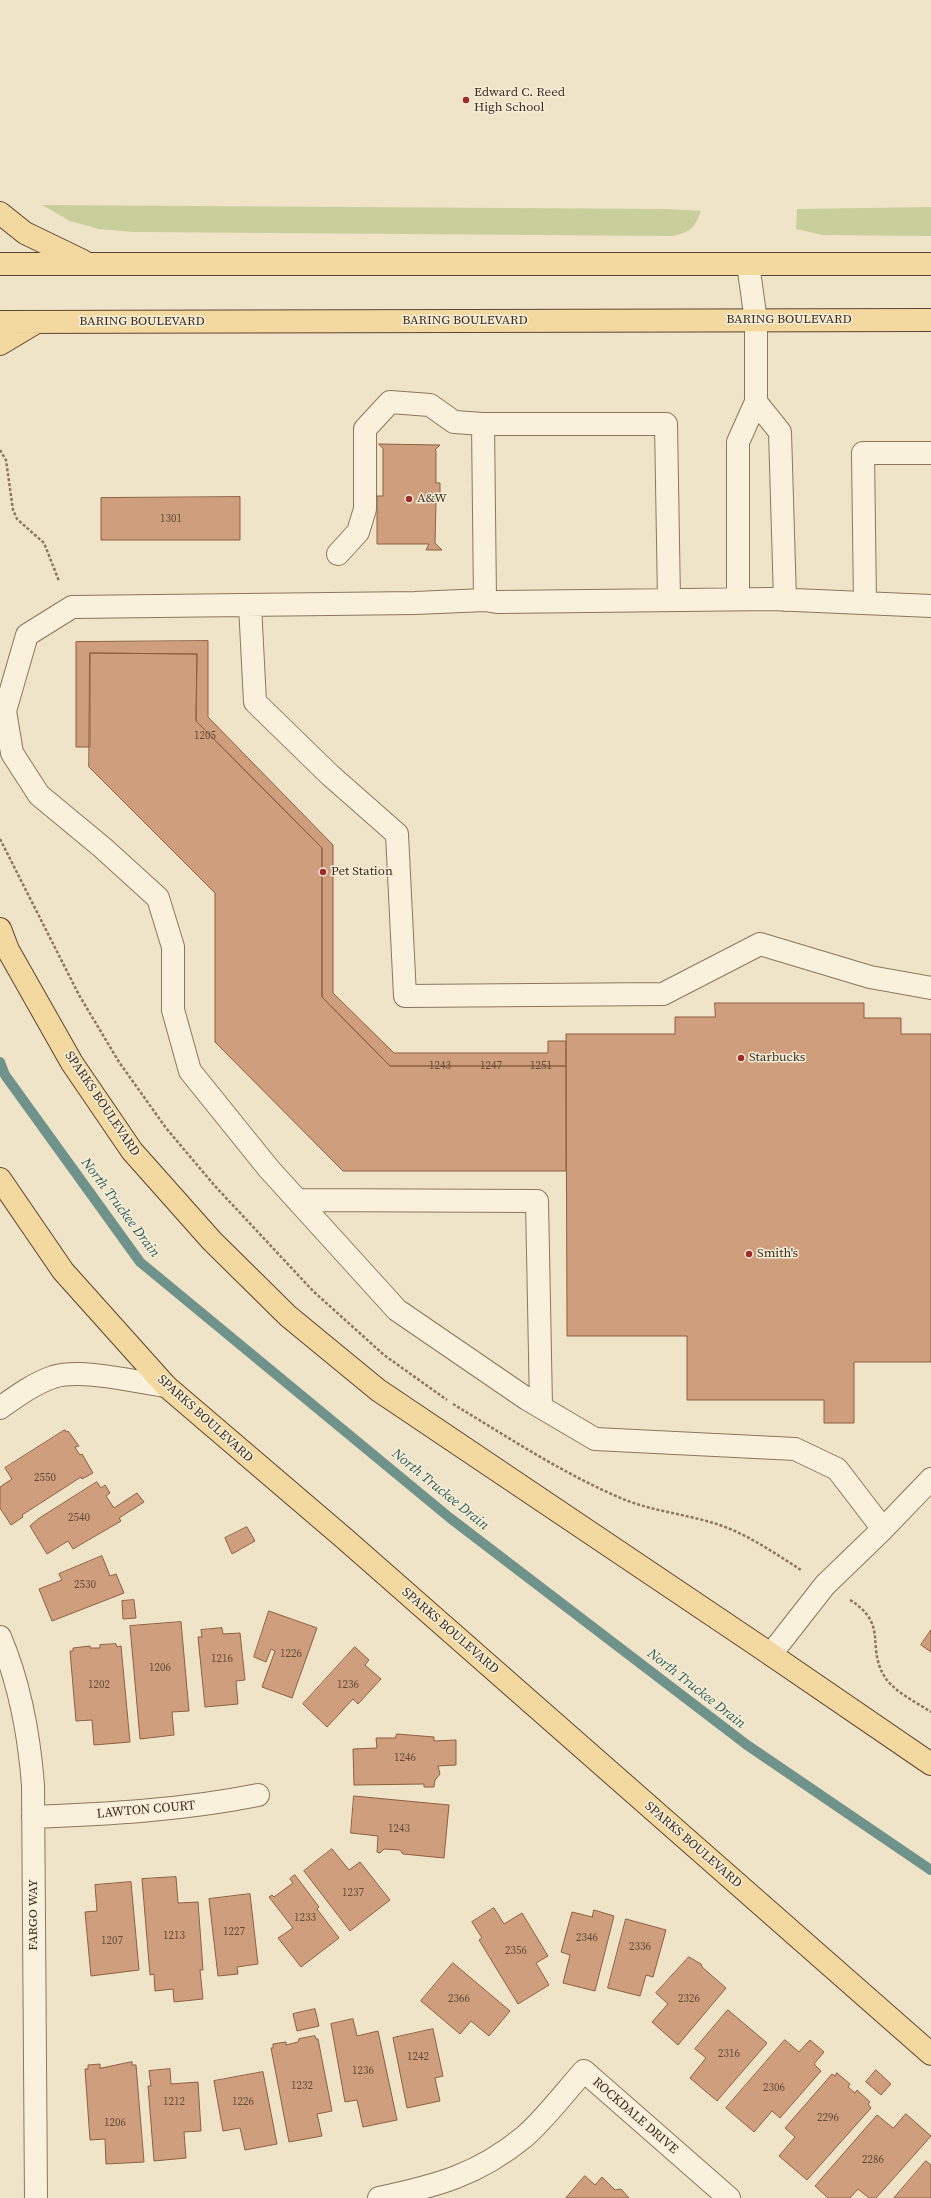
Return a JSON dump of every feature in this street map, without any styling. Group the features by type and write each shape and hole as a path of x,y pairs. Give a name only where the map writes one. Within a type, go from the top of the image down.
{"main road":[{"path":"0,213 25,233 88,264"},
{"path":"0,264 931,264"},
{"name":"BARING BOULEVARD","path":"0,322 931,320"},
{"path":"0,344 38,322"},
{"name":"SPARKS BOULEVARD","path":"0,929 8,950 72,1063 132,1151 212,1241 288,1316 378,1390 771,1654 931,1764"},
{"name":"SPARKS BOULEVARD","path":"0,1179 63,1271 166,1386 345,1539 931,2054"}],"street":[{"path":"738,599 738,442 756,402 756,321 748,264"},
{"path":"338,554 358,532 365,509 365,429 390,402 430,405 454,422 483,424 666,424 669,600"},
{"path":"756,402 780,432 785,600"},
{"path":"483,424 485,600"},
{"path":"865,603 863,453 931,453"},
{"path":"883,1529 836,1469 795,1449 595,1439 541,1406 397,1310 269,1169 190,1071 173,1010 173,947 158,898 103,848 39,796 12,753 5,711 27,635 72,607 415,604 485,600 497,602 738,599 931,606"},
{"path":"250,605 255,702 330,776 397,834 405,996 663,994 760,944 870,977 931,988"},
{"path":"297,1200 537,1201 541,1406"},
{"path":"0,1408 33,1386 54,1377 76,1373 166,1386"},
{"path":"771,1654 825,1585 883,1529 931,1479"},
{"name":"FARGO WAY","path":"0,1637 9,1659 25,1718 32,1774 36,2198"},
{"name":"LAWTON COURT","path":"33,1817 130,1813 204,1805 258,1795"},
{"name":"ROCKDALE DRIVE","path":"379,2198 421,2189 455,2179 493,2160 525,2136 584,2071 729,2198"}],"path":[{"path":"0,450 6,460 12,503 17,519 44,543 62,587"}],"green space":[{"path":"42,205 668,209 701,211 691,229 684,233 672,236 134,232 99,229 70,221"},
{"path":"931,207 931,236 823,235 796,229 797,209"}],"building":[{"name":"A&W","path":"379,444 440,445 435,450 436,483 440,483 440,501 436,501 435,543 442,550 426,550 429,544 377,544 377,496 383,496 383,449"},
{"path":"240,497 240,540 101,540 101,498"},
{"path":"208,641 208,717 333,845 333,993 394,1053 548,1053 548,1041 566,1041 566,1066 390,1066 322,997 322,848 196,721 197,654 90,653 90,747 76,747 76,642"},
{"path":"90,653 197,654 196,721 322,848 322,997 390,1066 566,1066 566,1171 343,1171 215,1042 215,893 89,767"},
{"name":"Smith's","path":"715,1003 864,1003 864,1018 901,1018 901,1034 931,1034 931,1362 854,1362 854,1423 824,1423 824,1400 687,1400 687,1336 567,1336 566,1034 675,1034 675,1017 715,1017"},
{"path":"65,1430 66,1432 68,1431 79,1446 75,1447 80,1455 82,1454 93,1473 82,1479 81,1477 22,1515 23,1517 11,1525 0,1508 0,1487 12,1479 5,1468"},
{"path":"97,1482 101,1488 105,1485 110,1493 106,1496 114,1508 137,1493 144,1502 119,1518 121,1521 73,1549 68,1541 47,1554 30,1526 38,1519"},
{"path":"247,1527 255,1541 232,1554 225,1538"},
{"path":"102,1556 110,1576 116,1574 124,1593 52,1621 39,1589 62,1580 59,1574"},
{"path":"134,1600 136,1618 123,1619 122,1601"},
{"path":"269,1611 317,1628 292,1698 262,1687 275,1651 271,1649 266,1662 254,1657"},
{"path":"181,1622 189,1711 172,1712 174,1735 140,1739 130,1626"},
{"path":"222,1628 223,1634 240,1633 245,1680 236,1681 238,1704 205,1707 198,1637 202,1637 201,1630"},
{"path":"931,1630 931,1652 921,1645"},
{"path":"116,1644 117,1647 121,1646 130,1742 94,1745 92,1720 76,1721 70,1651 73,1651 73,1648 90,1646 90,1648 100,1648 100,1645"},
{"path":"355,1647 369,1660 365,1665 381,1679 358,1704 353,1699 327,1727 303,1704"},
{"path":"397,1734 434,1737 434,1741 456,1740 456,1765 438,1766 440,1774 435,1780 434,1787 424,1787 424,1784 354,1785 353,1749 377,1748 376,1738 395,1738"},
{"path":"354,1796 449,1805 444,1858 403,1854 400,1850 384,1849 380,1853 377,1852 378,1836 351,1833"},
{"path":"332,1849 349,1870 360,1862 390,1900 350,1931 304,1871"},
{"path":"295,1875 319,1907 317,1909 339,1938 301,1967 278,1938 293,1928 269,1897 272,1895 274,1897 293,1883 290,1879"},
{"path":"176,1877 178,1903 198,1902 203,1970 200,1970 203,1999 174,2002 173,1989 155,1991 154,1974 150,1975 142,1879"},
{"path":"131,1882 139,1970 91,1976 85,1912 97,1911 95,1885"},
{"path":"250,1894 258,1964 237,1967 238,1974 218,1976 209,1899"},
{"path":"494,1908 504,1924 522,1913 548,1956 536,1963 549,1985 518,2004 479,1940 482,1938 472,1922"},
{"path":"594,1910 614,1916 595,1991 563,1983 570,1955 561,1952 572,1912 592,1917"},
{"path":"626,1919 666,1930 653,1977 646,1975 640,1996 608,1988"},
{"path":"689,1957 701,1964 702,1967 726,1988 678,2045 652,2022 668,2004 656,1993"},
{"path":"453,1963 510,2011 489,2036 471,2021 460,2034 421,2001"},
{"path":"315,2009 319,2026 297,2031 293,2014"},
{"path":"728,2010 767,2043 717,2101 690,2078 706,2058 695,2049"},
{"path":"353,2019 357,2036 378,2031 397,2120 363,2127 357,2100 345,2102 331,2024"},
{"path":"433,2029 443,2076 435,2078 440,2101 407,2108 393,2038"},
{"path":"315,2036 316,2039 318,2039 332,2111 317,2114 322,2136 289,2142 271,2048 273,2048 273,2044 286,2042 286,2045 298,2042 299,2039"},
{"path":"785,2040 799,2052 810,2040 824,2052 814,2064 821,2071 780,2118 772,2111 754,2132 726,2108"},
{"path":"132,2062 132,2065 136,2065 144,2162 106,2164 105,2139 90,2140 85,2069 88,2069 88,2065 100,2064 100,2068"},
{"path":"170,2069 171,2084 198,2082 201,2131 184,2132 186,2158 154,2161 148,2086 151,2086 149,2071"},
{"path":"876,2070 891,2084 881,2095 866,2082"},
{"path":"263,2072 277,2144 245,2150 240,2128 223,2131 214,2081"},
{"path":"837,2073 850,2084 848,2087 855,2093 857,2090 870,2102 868,2104 871,2108 807,2180 779,2156 795,2137 785,2128 832,2074 835,2076"},
{"path":"906,2114 931,2136 876,2198 869,2198 858,2189 850,2198 828,2198 815,2186 877,2115 893,2128"},
{"path":"926,2161 931,2165 931,2198 894,2198"},
{"path":"585,2176 595,2185 602,2177 615,2190 621,2189 629,2198 566,2198"}],"waterway":[{"name":"North Truckee Drain","path":"0,1062 5,1075 140,1262 450,1518 747,1745 931,1870"}],"place":[{"name":"Edward C. Reed High School","path":"466,100"},
{"name":"A&W","path":"409,499"},
{"name":"Pet Station","path":"323,872"},
{"name":"Starbucks","path":"741,1058"},
{"name":"Smith's","path":"749,1254"}]}
